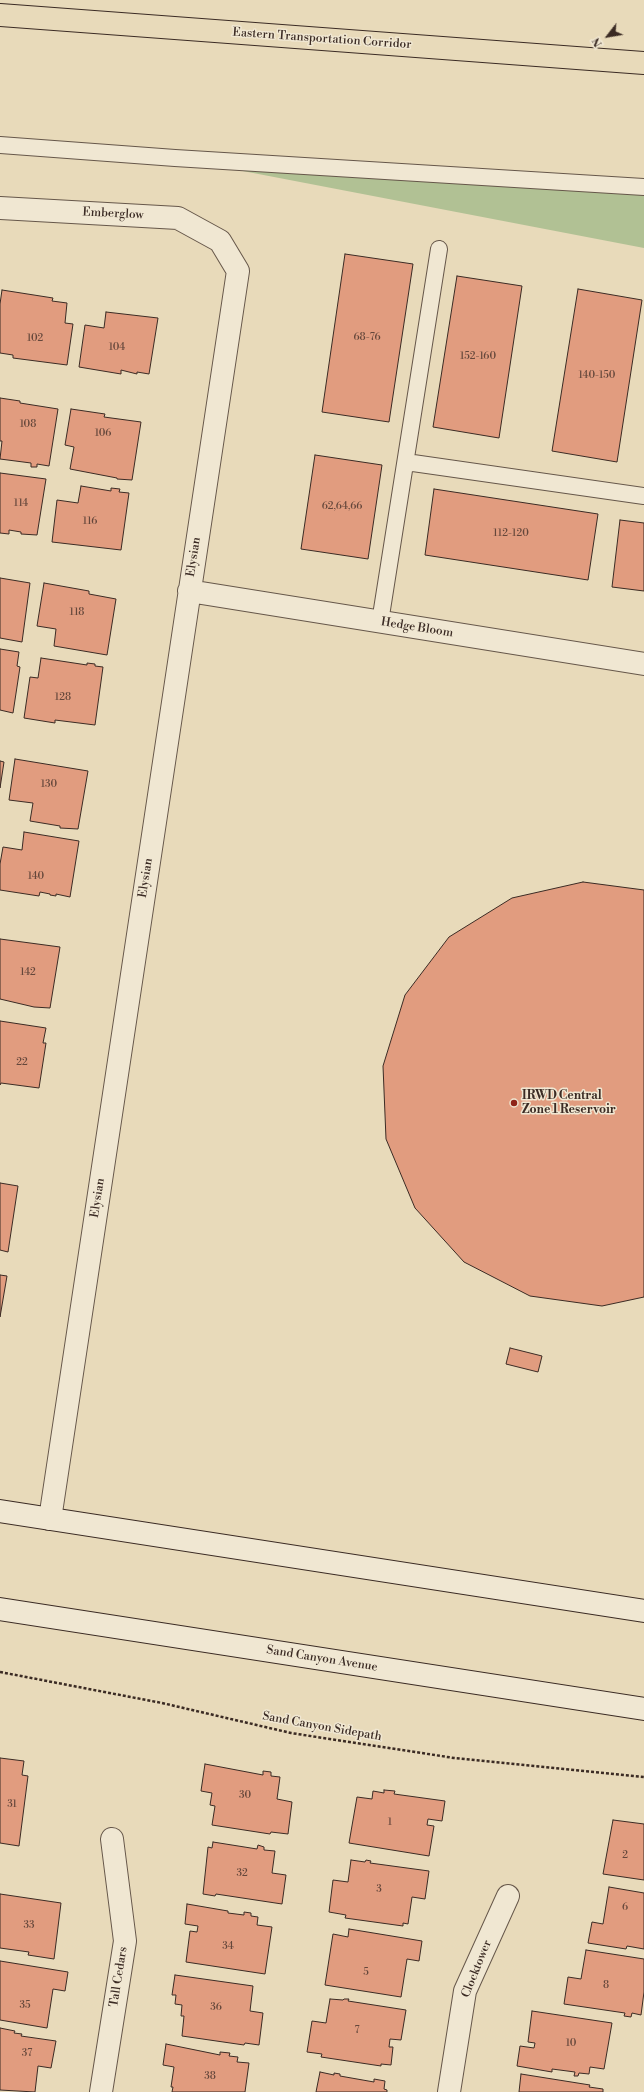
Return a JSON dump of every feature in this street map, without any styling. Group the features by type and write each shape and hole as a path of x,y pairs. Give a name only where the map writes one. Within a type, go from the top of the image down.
{"highway":[{"name":"Eastern Transportation Corridor","path":"0,15 644,63"}],"street":[{"name":"Emberglow","path":"0,208 178,218 220,241"},
{"name":"Elysian","path":"50,1519 238,271 220,241"},
{"name":"Hedge Bloom","path":"189,591 644,664"},
{"path":"0,1511 644,1611"},
{"name":"Sand Canyon Avenue","path":"0,1609 644,1709"},
{"name":"Tall Cedars","path":"101,2092 125,1941 112,1839"},
{"name":"Clocktower","path":"449,2092 465,1991 508,1896"}],"lane":[{"path":"0,145 175,158 644,186"},
{"path":"380,622 439,249"},
{"path":"406,462 644,496"}],"path":[{"name":"Sand Canyon Sidepath","path":"0,1672 162,1703 291,1733 454,1758 644,1778"}],"green space":[{"path":"175,158 644,192 644,248"}],"building":[{"path":"345,254 413,264 389,422 322,412"},
{"path":"457,276 522,286 499,438 433,427"},
{"path":"578,289 642,300 617,462 552,451"},
{"path":"2,290 53,298 52,301 67,303 65,323 73,324 67,365 13,358 13,355 0,353 0,304"},
{"path":"106,312 158,318 149,374 137,372 137,374 121,370 121,374 79,367 85,325 104,328"},
{"path":"0,398 58,409 49,466 37,464 37,467 31,467 31,463 0,459 2,441 0,441"},
{"path":"71,409 105,414 104,417 141,422 132,480 117,479 70,469 74,447 65,445"},
{"path":"315,455 382,465 368,559 301,549"},
{"path":"0,473 46,479 37,535 21,534 21,532 9,530 9,534 0,533"},
{"path":"81,486 111,491 111,488 120,489 119,492 129,493 121,550 52,542 57,500 78,503"},
{"path":"434,489 598,514 588,580 425,555"},
{"path":"620,520 644,523 644,591 612,587"},
{"path":"0,578 30,583 22,642 0,638"},
{"path":"44,583 89,591 89,594 116,599 107,655 54,646 56,629 37,626"},
{"path":"0,649 19,652 17,666 20,667 13,713 0,710"},
{"path":"41,658 87,665 87,663 95,664 95,666 103,667 95,725 55,720 55,723 24,718 30,677 38,678"},
{"path":"15,759 88,771 78,829 60,828 60,826 30,821 33,803 9,800"},
{"path":"0,761 4,762 0,788"},
{"path":"24,832 79,841 70,897 56,894 56,896 50,895 40,892 39,896 0,890 0,864 3,847 22,850"},
{"name":"IRWD Central Zone 1 Reservoir","path":"583,882 644,890 644,1297 602,1306 530,1296 464,1262 415,1208 386,1139 383,1066 405,995 449,937 512,898"},
{"path":"0,939 60,947 50,1008 34,1007 0,999"},
{"path":"0,1021 46,1028 43,1043 46,1043 39,1088 1,1083 0,1085"},
{"path":"0,1183 18,1186 8,1252 0,1250"},
{"path":"0,1275 7,1276 0,1317"},
{"path":"510,1348 542,1356 538,1372 506,1364"},
{"path":"0,1758 24,1761 22,1775 28,1776 19,1846 0,1843"},
{"path":"205,1764 263,1775 263,1771 271,1772 271,1776 280,1777 277,1799 292,1802 288,1834 271,1832 270,1834 212,1825 215,1806 210,1805 212,1793 201,1791"},
{"path":"384,1790 395,1791 394,1794 445,1801 442,1821 428,1819 427,1825 434,1826 429,1856 349,1843 357,1797 372,1799 373,1791 384,1793"},
{"path":"613,1820 644,1824 644,1880 603,1874"},
{"path":"213,1842 257,1849 258,1845 264,1847 264,1850 275,1851 272,1873 286,1875 282,1904 216,1894 215,1896 203,1894 208,1847 212,1848"},
{"path":"351,1860 365,1862 366,1860 371,1861 370,1863 429,1871 425,1899 412,1897 408,1924 403,1923 403,1926 345,1918 346,1915 329,1912 333,1880 348,1882"},
{"path":"609,1887 644,1893 644,1949 627,1946 626,1949 588,1943 592,1922 603,1924"},
{"path":"0,1894 61,1903 54,1959 28,1955 29,1952 0,1948"},
{"path":"187,1904 228,1911 228,1913 244,1915 244,1912 251,1913 251,1916 258,1917 257,1925 272,1927 265,1974 186,1962 190,1931 197,1932 198,1926 185,1924"},
{"path":"349,1929 422,1941 419,1961 407,1959 401,1997 325,1985 333,1934 348,1937"},
{"path":"586,1950 644,1959 644,1992 641,2015 632,2013 631,2017 624,2016 625,2013 564,2004 568,1977 581,1979"},
{"path":"0,1961 68,1972 65,1991 53,1989 47,2028 0,2020"},
{"path":"175,1975 253,1986 250,2011 263,2013 259,2045 245,2043 244,2045 182,2036 184,2016 181,2016 182,2005 175,2004 176,1995 172,1995"},
{"path":"330,1999 349,1999 348,2001 406,2010 401,2040 390,2039 389,2047 393,2047 391,2065 381,2064 381,2066 321,2057 322,2054 307,2052 312,2021 326,2023"},
{"path":"532,2011 612,2023 604,2069 590,2067 589,2074 579,2073 578,2076 574,2076 575,2072 552,2069 552,2072 517,2066 520,2046 534,2048 535,2043 528,2042"},
{"path":"0,2028 15,2031 14,2033 22,2034 21,2036 56,2041 51,2068 38,2066 35,2092 0,2090"},
{"path":"166,2044 220,2055 220,2052 230,2053 229,2056 238,2057 237,2062 249,2063 245,2092 172,2092 173,2087 171,2087 174,2067 163,2065"},
{"path":"320,2072 334,2075 334,2073 340,2074 340,2076 374,2082 374,2079 385,2081 384,2089 387,2090 387,2092 316,2092"},
{"path":"521,2074 590,2085 589,2087 603,2089 603,2092 519,2092"}],"place":[{"name":"IRWD Central Zone 1 Reservoir","path":"514,1103"}]}
